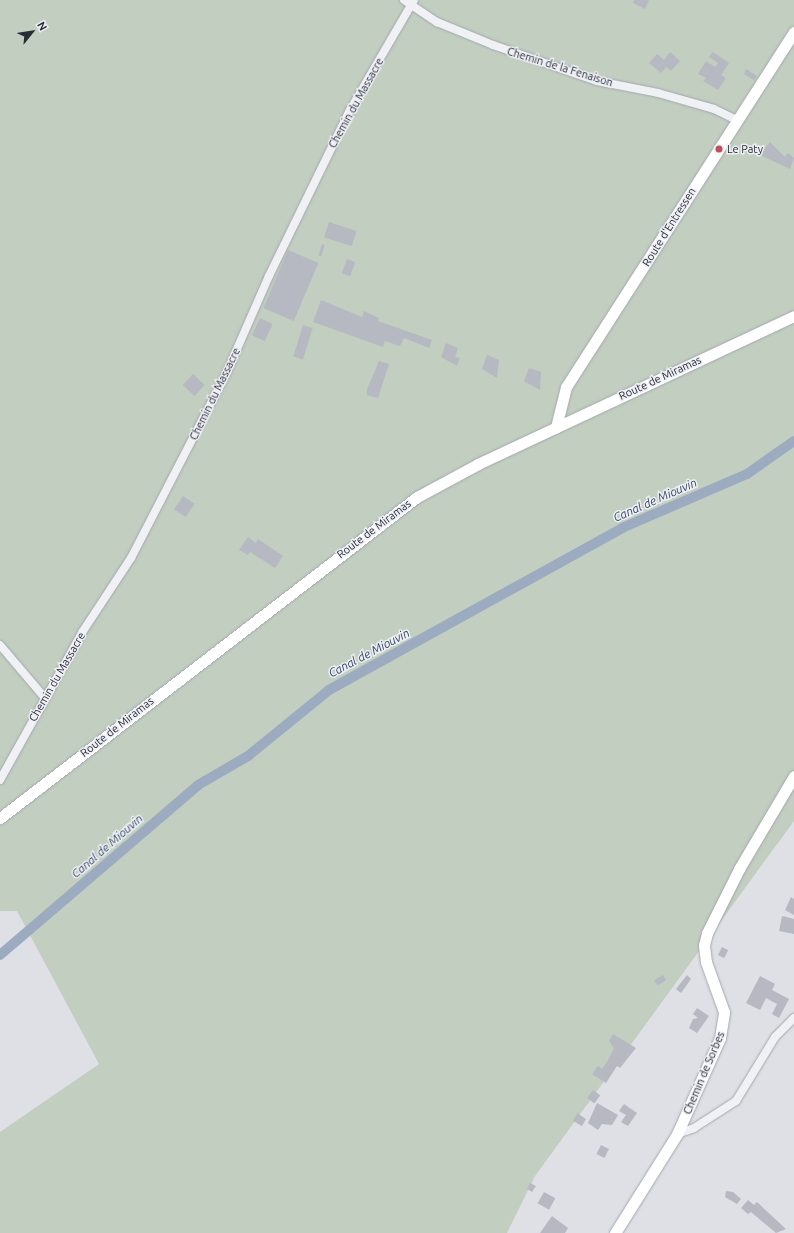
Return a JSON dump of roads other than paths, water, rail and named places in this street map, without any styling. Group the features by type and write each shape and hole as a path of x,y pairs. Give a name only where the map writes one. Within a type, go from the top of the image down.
{"main road":[{"name":"Route d'Entressen","path":"556,427 566,387 794,32"},
{"name":"Route de Miramas","path":"0,818 412,500 453,476 794,316"},
{"name":"Chemin de Sorbes","path":"615,1233 677,1134 724,1023 722,1001 704,953 707,933 739,869 794,776"}],"street":[{"name":"Chemin de la Fenaison","path":"404,0 413,2 437,22 493,45 597,81 658,93 714,109 737,120"},
{"name":"Chemin du Massacre","path":"0,780 45,698 131,558 227,372 269,276 350,110 413,2"},
{"path":"0,645 45,698"},
{"path":"677,1134 694,1128 736,1101 775,1037 794,1018"}],"waterway":[{"name":"Canal de Miouvin","path":"0,955 198,785 248,756 329,690 622,528 747,474 794,441"}],"place":[{"name":"Le Paty","path":"719,149"}]}
